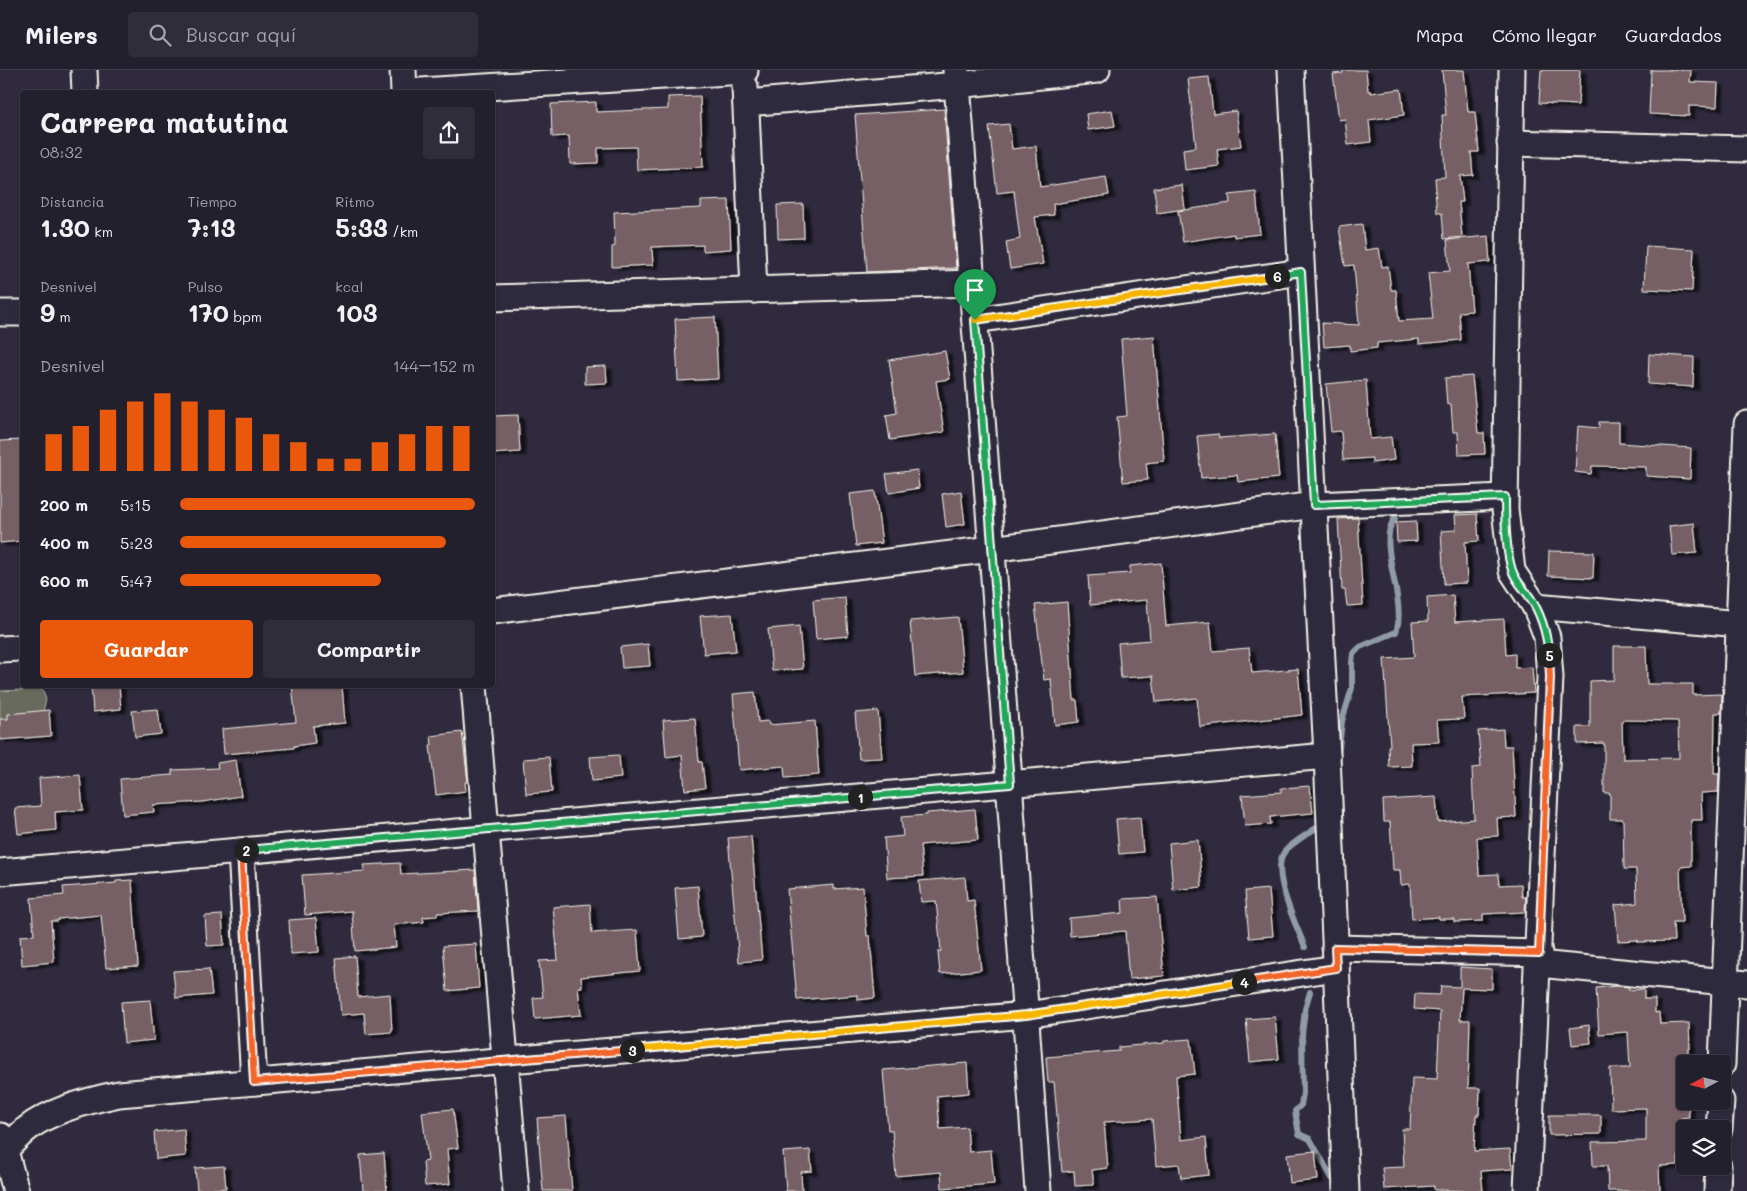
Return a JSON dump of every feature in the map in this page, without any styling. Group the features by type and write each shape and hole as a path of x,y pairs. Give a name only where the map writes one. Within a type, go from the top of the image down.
{"street":[{"path":"84,70 85,90"},
{"path":"403,70 405,90"},
{"path":"746,103 956,78 1097,70"},
{"path":"1291,70 1327,756 1346,1191"},
{"path":"1512,70 1505,497 1508,546 1512,571 1535,606 1547,637 1550,677 1527,1191"},
{"path":"437,90 745,71 754,290"},
{"path":"956,78 1010,784 1038,1191"},
{"path":"1510,143 1747,149"},
{"path":"975,320 1301,272"},
{"path":"495,298 972,283"},
{"path":"0,314 20,313"},
{"path":"1723,1055 1733,979 1740,624 1744,572 1747,424"},
{"path":"495,612 992,549 1314,505 1505,497"},
{"path":"1535,606 1740,624"},
{"path":"0,650 20,648"},
{"path":"474,688 516,1191"},
{"path":"0,872 1327,756"},
{"path":"241,851 254,1082"},
{"path":"16,1191 2,1142 51,1115 93,1100 119,1094 1026,1015 1336,958 1538,958 1733,979"},
{"path":"1717,1191 1718,1175"}],"green space":[{"path":"36,688 43,690 46,700 43,711 25,719 0,719 0,691"}],"building":[{"path":"1343,70 1366,70 1368,91 1371,91 1371,93 1401,89 1404,115 1369,120 1371,142 1348,145 1345,119 1339,120 1333,74 1343,73"},
{"path":"1442,70 1464,70 1468,112 1475,112 1479,152 1471,152 1473,175 1460,176 1463,202 1459,202 1462,237 1444,239 1442,213 1437,213 1435,191 1435,178 1445,177 1442,115 1446,115"},
{"path":"1541,70 1580,70 1578,105 1539,103"},
{"path":"1651,70 1691,70 1690,82 1718,83 1717,107 1689,106 1689,116 1649,114"},
{"path":"1209,77 1213,114 1236,111 1241,146 1217,149 1219,166 1185,170 1183,149 1196,147 1188,79"},
{"path":"700,96 703,167 637,170 636,147 598,148 598,163 570,164 569,136 552,137 551,104 596,102 596,112 668,109 668,97"},
{"path":"944,109 956,268 867,272 855,115"},
{"path":"1112,110 1115,126 1088,130 1086,114"},
{"path":"1009,124 1012,149 1036,146 1040,187 1106,177 1109,195 1053,204 1054,215 1035,217 1043,264 1010,269 1006,242 1020,239 1014,191 997,193 989,126"},
{"path":"1182,185 1185,209 1157,213 1154,188"},
{"path":"1256,192 1260,234 1234,237 1234,234 1183,242 1178,211 1230,203 1229,195"},
{"path":"729,200 731,249 703,251 703,245 652,247 653,265 612,267 612,247 615,246 614,212 701,208 701,201"},
{"path":"803,204 804,238 778,239 777,205"},
{"path":"1362,224 1365,250 1379,248 1382,267 1388,266 1391,290 1396,290 1399,321 1433,319 1428,273 1450,271 1447,240 1488,236 1490,262 1468,264 1472,311 1459,312 1461,340 1419,344 1419,339 1377,343 1377,348 1350,351 1350,345 1324,347 1322,323 1359,325 1354,265 1345,266 1339,227"},
{"path":"1646,246 1694,249 1692,291 1644,289"},
{"path":"715,317 718,379 678,381 675,319"},
{"path":"1154,336 1164,461 1146,463 1148,480 1123,482 1117,417 1127,416 1121,339"},
{"path":"945,351 950,379 936,381 944,432 890,440 886,415 897,413 889,360"},
{"path":"1649,354 1694,357 1693,387 1648,384"},
{"path":"606,366 607,383 585,384 585,367"},
{"path":"1472,376 1478,433 1484,433 1485,454 1459,455 1458,432 1453,432 1451,404 1447,405 1445,378"},
{"path":"1366,380 1370,439 1391,437 1394,460 1372,463 1372,458 1343,460 1341,431 1331,432 1326,384"},
{"path":"518,415 520,452 495,454 495,416"},
{"path":"1599,422 1619,422 1619,443 1691,448 1690,479 1646,476 1646,467 1592,466 1591,474 1575,472 1578,426 1599,428"},
{"path":"1218,434 1219,438 1275,434 1279,478 1238,482 1237,475 1201,478 1197,436"},
{"path":"20,440 20,541 0,543 0,441"},
{"path":"917,470 919,488 889,493 886,474"},
{"path":"875,491 882,543 856,546 850,494"},
{"path":"961,491 965,524 946,527 942,494"},
{"path":"1477,514 1479,541 1465,542 1467,583 1444,584 1441,531 1456,530 1455,515"},
{"path":"1358,518 1363,605 1347,606 1345,590 1342,590 1338,519"},
{"path":"1416,521 1417,541 1397,542 1396,522"},
{"path":"1694,523 1697,553 1672,555 1669,526"},
{"path":"1549,551 1594,552 1593,578 1548,576"},
{"path":"1161,563 1166,626 1210,622 1213,651 1249,648 1252,673 1298,669 1302,715 1200,727 1197,698 1156,702 1153,676 1121,678 1118,643 1150,640 1147,600 1090,605 1088,576 1130,573 1130,566"},
{"path":"1453,595 1455,622 1504,619 1506,655 1515,654 1515,668 1532,667 1534,693 1462,697 1464,719 1437,720 1439,742 1411,743 1412,766 1389,767 1388,746 1390,746 1384,659 1414,657 1412,622 1428,621 1427,597"},
{"path":"845,597 848,636 816,639 813,600"},
{"path":"1067,602 1074,700 1077,700 1079,722 1055,725 1051,679 1044,680 1035,605"},
{"path":"732,614 736,651 704,654 700,616"},
{"path":"958,617 963,672 915,676 910,621"},
{"path":"799,626 803,669 772,671 768,629"},
{"path":"648,644 650,666 622,668 620,647"},
{"path":"1614,646 1646,646 1647,684 1693,684 1693,695 1722,694 1721,713 1715,713 1714,774 1719,774 1718,792 1701,793 1702,820 1691,820 1691,866 1680,867 1682,922 1673,922 1674,941 1618,941 1615,905 1637,903 1636,869 1624,869 1623,819 1610,819 1610,793 1604,793 1604,743 1577,744 1577,727 1590,727 1590,681 1614,680","holes":["1622,720 1678,721 1679,758 1623,759"]},
{"path":"91,688 119,688 121,709 93,712"},
{"path":"292,688 342,688 345,723 313,726 315,743 294,746 294,748 224,754 222,729 296,722"},
{"path":"755,692 758,722 768,721 769,725 815,721 819,775 785,778 784,766 739,770 733,694"},
{"path":"158,709 161,734 135,737 132,711"},
{"path":"49,710 51,736 0,740 0,719 8,719 8,714"},
{"path":"878,711 882,758 859,759 855,713"},
{"path":"695,718 699,762 702,762 705,788 685,790 682,755 666,757 663,720"},
{"path":"1503,729 1504,746 1512,746 1516,817 1497,818 1498,836 1477,837 1479,875 1498,874 1499,885 1521,884 1522,897 1526,897 1525,912 1483,914 1483,921 1454,922 1454,919 1439,919 1439,917 1412,919 1410,884 1401,885 1400,870 1393,870 1390,822 1384,822 1383,800 1436,797 1438,822 1474,819 1472,768 1481,767 1478,731"},
{"path":"462,732 468,782 465,782 466,791 436,795 430,746 432,745 431,736"},
{"path":"619,755 621,778 592,781 590,757"},
{"path":"549,757 552,792 526,794 523,759"},
{"path":"236,760 241,796 202,802 153,805 154,812 123,815 120,779 172,775 172,770 218,768 217,763"},
{"path":"80,775 83,810 55,812 56,830 18,834 15,808 41,806 39,778"},
{"path":"1310,786 1313,813 1270,817 1271,824 1245,826 1242,795 1281,792 1281,788"},
{"path":"975,809 978,840 920,845 923,876 887,878 884,838 903,836 901,817"},
{"path":"1140,817 1143,852 1119,854 1116,819"},
{"path":"751,836 762,960 739,962 728,838"},
{"path":"1198,840 1202,887 1173,890 1169,843"},
{"path":"400,863 401,874 475,870 478,911 437,913 437,916 423,917 424,922 394,925 396,947 355,951 352,911 305,915 302,875 365,871 364,865"},
{"path":"965,877 967,901 974,900 981,970 940,974 938,952 941,951 936,901 921,902 919,881"},
{"path":"132,880 138,966 106,968 101,915 51,921 54,962 22,965 20,936 34,935 31,898 64,895 63,887"},
{"path":"834,885 834,889 863,887 867,936 870,936 875,998 858,1000 858,995 797,1000 787,889"},
{"path":"698,886 702,937 679,939 675,888"},
{"path":"1269,889 1273,936 1249,938 1245,891"},
{"path":"1157,897 1164,976 1129,979 1125,931 1070,936 1069,918 1123,913 1122,899"},
{"path":"590,904 592,933 637,930 640,971 581,977 582,987 578,987 581,1015 535,1019 533,998 543,997 539,961 558,960 553,907"},
{"path":"222,915 224,945 207,946 205,916"},
{"path":"316,918 319,952 291,954 289,920"},
{"path":"476,944 479,988 447,991 443,946"},
{"path":"355,956 358,997 390,994 392,1032 366,1034 364,1013 341,1015 336,958"},
{"path":"1460,967 1492,969 1492,989 1462,988 1460,1020 1470,1020 1468,1088 1480,1088 1479,1115 1476,1115 1474,1151 1510,1149 1512,1169 1481,1171 1483,1191 1434,1190 1434,1186 1384,1189 1382,1168 1404,1167 1402,1129 1410,1129 1412,1078 1437,1079 1440,1011 1414,1009 1415,994 1440,995 1441,986 1460,987"},
{"path":"209,969 212,995 176,998 173,971"},
{"path":"1617,986 1629,987 1629,990 1644,989 1644,999 1655,999 1655,1013 1659,1012 1660,1024 1689,1023 1690,1049 1688,1049 1688,1055 1676,1055 1676,1110 1689,1110 1689,1117 1676,1120 1676,1165 1659,1166 1660,1191 1608,1191 1607,1166 1593,1166 1592,1142 1646,1141 1646,1108 1611,1109 1610,1068 1630,1068 1628,1032 1599,1034 1596,988"},
{"path":"150,1000 154,1040 124,1043 121,1002"},
{"path":"1275,1017 1279,1059 1250,1062 1246,1019"},
{"path":"1589,1025 1591,1043 1572,1045 1570,1028"},
{"path":"1191,1039 1195,1074 1176,1076 1181,1140 1206,1137 1209,1175 1181,1178 1179,1164 1156,1166 1152,1119 1104,1122 1108,1168 1092,1170 1094,1185 1075,1186 1074,1171 1062,1172 1054,1082 1048,1082 1046,1057 1119,1051 1119,1047"},
{"path":"967,1063 969,1093 937,1096 940,1129 967,1127 969,1152 991,1150 994,1184 942,1188 941,1172 896,1176 892,1130 888,1130 883,1070"},
{"path":"453,1109 458,1148 447,1149 450,1184 425,1186 423,1162 428,1161 422,1112"},
{"path":"1549,1115 1601,1115 1601,1134 1549,1135"},
{"path":"566,1116 572,1191 543,1191 537,1118"},
{"path":"184,1129 186,1156 156,1159 154,1132"},
{"path":"810,1150 812,1171 801,1172 802,1191 786,1191 783,1152"},
{"path":"1315,1151 1318,1180 1290,1183 1287,1154"},
{"path":"384,1153 387,1191 363,1191 360,1155"},
{"path":"224,1166 226,1188 197,1190 195,1168"}],"waterway":[{"path":"1338,757 1342,721 1352,688 1353,654 1360,647 1396,632 1399,619 1398,604 1388,541 1390,528 1395,518"},
{"path":"1305,947 1286,899 1280,871 1281,860 1288,848 1319,826"},
{"path":"1310,992 1305,1009 1302,1035 1303,1093 1301,1105 1295,1111 1299,1134 1310,1139 1332,1178"}],"route":[{"path":"1301,272 1314,505 1505,497 1508,546 1512,571 1535,606 1547,637 1549,653 1550,677 1539,953 1335,948 1336,968 1026,1015 254,1082 241,851 1010,784 975,320 1301,272"}]}
